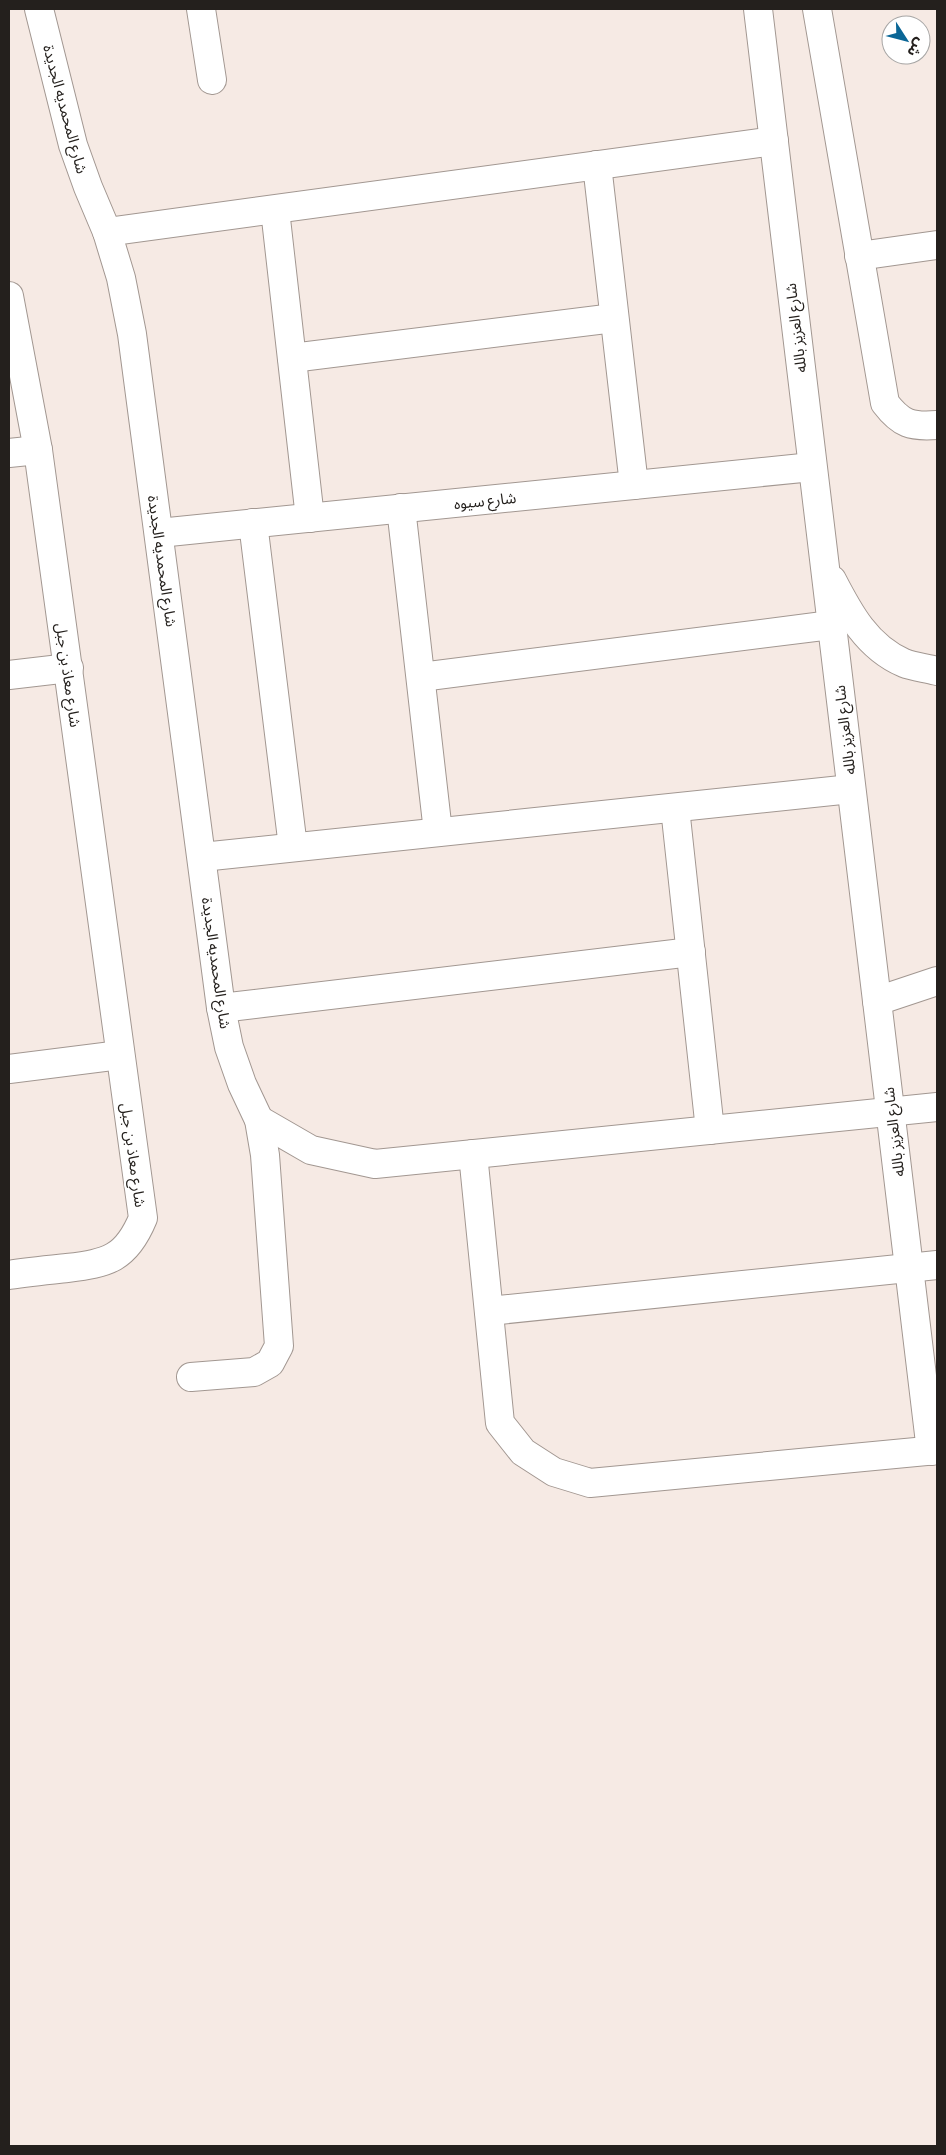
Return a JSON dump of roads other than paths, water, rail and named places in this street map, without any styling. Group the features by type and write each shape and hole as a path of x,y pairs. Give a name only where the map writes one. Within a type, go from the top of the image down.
{"street":[{"name":"شارع المحمديه الجديدة","path":"39,9 73,145 107,232 121,278 132,334 221,1008 242,1084 258,1120 265,1155 279,1346 270,1363 254,1372 190,1377"},
{"path":"201,9 212,80"},
{"name":"شارع العزيز بالله","path":"758,9 909,1268 934,1450"},
{"path":"817,9 885,403 894,416 905,423 919,427 937,425"},
{"path":"107,232 774,141"},
{"path":"597,165 634,485"},
{"path":"275,210 310,518"},
{"path":"860,256 937,245"},
{"name":"شارع معاذ بن جبل","path":"9,296 38,450 143,1218 137,1233 127,1246 115,1257 100,1264 9,1275"},
{"path":"292,358 614,318"},
{"path":"9,453 38,450"},
{"name":"شارع سيوه","path":"159,532 812,467"},
{"path":"401,508 438,832"},
{"path":"253,523 293,847"},
{"path":"823,563 851,617 874,644 904,663 937,671"},
{"path":"421,677 831,625"},
{"path":"9,675 68,668"},
{"path":"202,857 851,789"},
{"path":"675,808 710,1130"},
{"path":"221,1008 691,952"},
{"path":"877,1001 937,981"},
{"path":"9,1069 120,1055"},
{"path":"258,1120 311,1150 375,1164 937,1107"},
{"path":"472,1154 500,1423 524,1452 554,1472 590,1483 934,1450"},
{"path":"489,1311 937,1265"}]}
